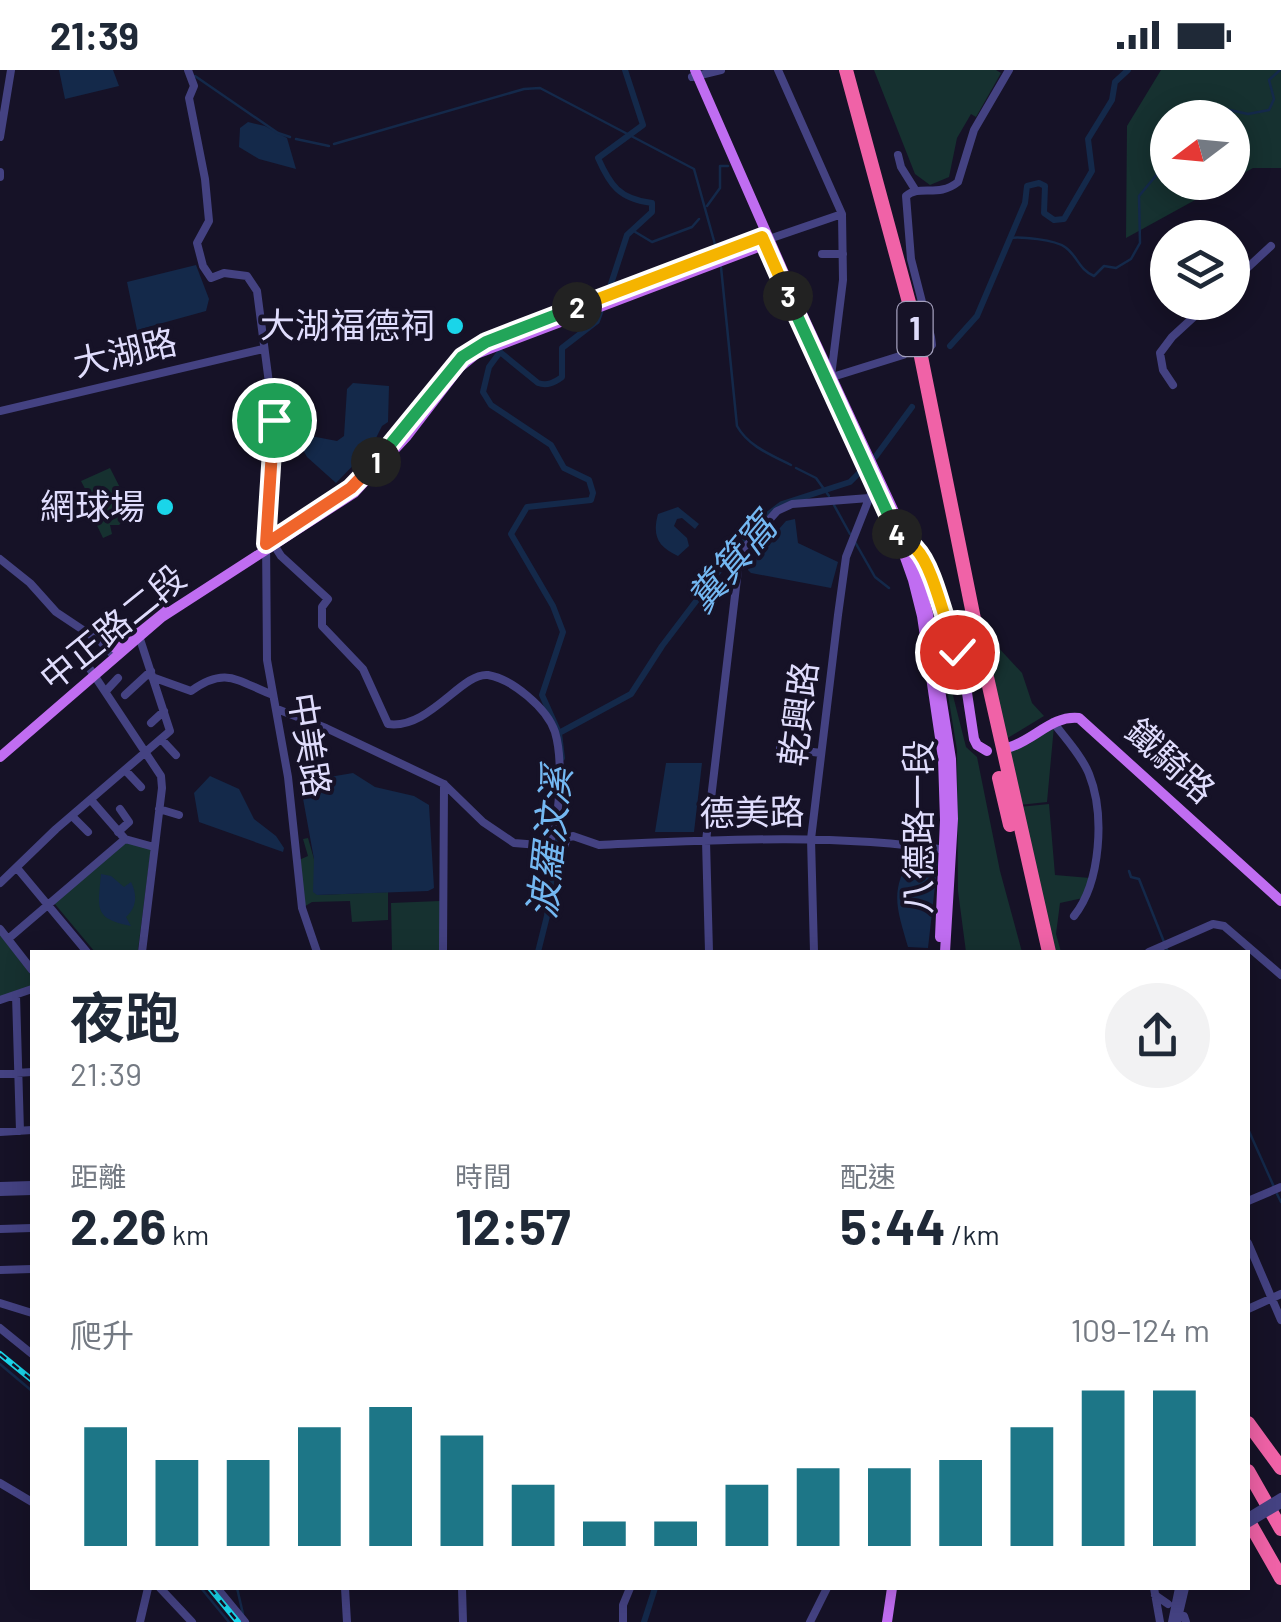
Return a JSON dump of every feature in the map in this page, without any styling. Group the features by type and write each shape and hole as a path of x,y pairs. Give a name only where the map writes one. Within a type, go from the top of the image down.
{"highway":[{"name":"1","path":"839,70 884,233 965,588"},
{"name":"1","path":"846,70 913,318 1006,808 1040,950"},
{"name":"1","path":"971,620 1049,950"},
{"path":"1250,1426 1281,1468"},
{"path":"1250,1461 1281,1514"},
{"path":"1250,1475 1281,1529"},
{"path":"1250,1526 1281,1578"}],"main road":[{"path":"694,73 864,456 872,484"},
{"path":"269,546 370,479 467,360 602,301 765,240"},
{"name":"八德路一段","path":"872,484 898,535 922,616 943,758 947,850"},
{"name":"八德路一段","path":"872,484 910,544 928,614 952,759 942,950"},
{"path":"898,535 917,549 926,565 964,673 974,739 986,751"},
{"name":"中正路二段","path":"113,654 269,546"},
{"name":"中正路二段","path":"0,749 165,607 269,546"},
{"name":"中正路二段","path":"0,757 92,672"},
{"name":"鐵騎路","path":"1053,722 1072,717 1083,721 1281,902"},
{"path":"1008,748 1027,742 1053,722"},
{"path":"890,1622 895,1590"}],"street":[{"path":"0,137 11,70"},
{"name":"中美路","path":"188,70 194,86 189,98 209,221 197,243 198,252 211,278 247,276 258,291 275,428 267,660 302,908 316,950"},
{"path":"694,73 721,70"},
{"path":"778,70 842,214 841,297 829,378 904,355"},
{"path":"928,349 931,337 914,272 906,196 916,190 939,192 958,182 974,130 1010,70"},
{"path":"898,156 916,190"},
{"path":"765,240 842,214"},
{"path":"1250,265 1271,246"},
{"path":"822,254 842,254"},
{"path":"1173,384 1163,370 1160,353 1190,320"},
{"name":"大湖路","path":"0,411 263,349"},
{"path":"708,950 706,842 740,553 777,511 872,484"},
{"name":"乾興路","path":"814,950 811,838 821,754 846,556 872,484"},
{"path":"269,546 328,598 322,606 322,626 364,669 388,724 402,726 485,674 520,687 548,719 556,735 558,810 554,846"},
{"path":"0,558 56,612 113,654"},
{"path":"0,882 170,730 139,636"},
{"path":"92,672 161,776 142,950"},
{"path":"151,674 191,691 211,677 224,676 273,695"},
{"path":"125,695 151,674"},
{"path":"106,691 118,678"},
{"name":"德美路","path":"276,709 326,728 444,784 503,838 514,843 554,846 572,836 599,844 811,838 947,850"},
{"path":"150,723 164,711"},
{"path":"1053,722 1089,774 1094,798 1097,854 1093,881 1074,916"},
{"path":"161,738 176,755"},
{"path":"780,748 821,754"},
{"path":"124,770 141,787"},
{"path":"443,950 444,784"},
{"path":"91,800 121,835 154,847"},
{"path":"8,938 121,835 130,822 120,809"},
{"path":"159,809 179,815"},
{"path":"72,816 88,832"},
{"path":"16,868 85,950"},
{"path":"1154,950 1213,924 1224,926 1281,977"},
{"path":"0,930 30,967"},
{"path":"0,1000 30,990"},
{"path":"16,995 20,1131"},
{"path":"17,1015 28,1014"},
{"path":"0,1074 30,1072"},
{"path":"0,1132 30,1130"},
{"path":"0,1189 30,1188"},
{"path":"1250,1201 1277,1189"},
{"path":"0,1229 30,1228"},
{"path":"1250,1248 1281,1320"},
{"path":"0,1270 30,1269"},
{"path":"1250,1308 1281,1294"},
{"path":"0,1303 30,1312"},
{"path":"0,1328 30,1352"},
{"path":"0,1481 30,1499"},
{"path":"1250,1522 1281,1500"},
{"path":"140,1622 153,1590"},
{"path":"156,1590 189,1622"},
{"path":"220,1590 245,1622"},
{"path":"345,1590 347,1622"},
{"path":"462,1590 463,1622"},
{"path":"623,1622 623,1605 629,1590"},
{"path":"810,1622 826,1590"},
{"path":"1180,1620 1182,1590"},
{"path":"1154,1591 1168,1604"},
{"path":"1154,1591 1160,1622"}],"green space":[{"path":"874,70 1001,73 976,117 971,114 957,138 949,177 930,185 915,174"},
{"path":"1161,70 1281,70 1281,168 1250,170 1250,100 1150,100 1150,200 1195,200 1159,220 1150,220 1150,225 1126,238 1127,126"},
{"path":"110,468 137,521 133,523 128,516 119,525 110,525 112,534 103,538 92,515 97,512 81,481"},
{"path":"982,630 1022,673 1032,703 1044,716 1006,739"},
{"path":"939,640 966,747 977,757 1000,871 1021,950 966,950 958,891 957,750"},
{"path":"1054,726 1047,802 1019,805 1009,751 1029,744"},
{"path":"1049,804 1055,875 1090,878 1083,898 1060,903 1056,934 1060,950 1052,950 1019,807"},
{"path":"308,838 314,859 314,892 388,892 388,920 352,922 350,901 312,902 302,908 299,860 308,856 303,839"},
{"path":"126,841 151,848 138,950 93,950 54,903"},
{"path":"440,901 441,950 392,950 391,903"},
{"path":"0,935 30,973 30,987 0,997"}],"water":[{"path":"59,70 113,70 119,86 65,99"},
{"path":"248,122 287,138 296,169 259,159 239,147 240,128"},
{"path":"196,265 209,299 206,311 137,330 127,282"},
{"path":"353,383 389,386 388,422 372,446 336,483 307,457 299,443 300,434 337,441 344,436 347,389"},
{"path":"678,507 699,524 695,529 682,518 677,519 674,526 687,538 689,546 678,556 661,545 656,529 658,514"},
{"path":"795,519 798,543 838,562 831,588 748,570 749,563 786,521"},
{"path":"666,763 702,763 694,832 655,832"},
{"path":"353,773 375,787 414,796 429,805 434,888 317,895 313,892 314,859 300,782"},
{"path":"210,776 239,789 254,819 276,836 283,852 199,822 194,793"},
{"path":"912,855 938,859 928,948 908,947 898,911 900,880"},
{"path":"101,874 111,876 124,887 131,882 135,901 126,917 131,926 110,920 101,910"}],"waterway":[{"path":"607,296 627,235 652,212 652,203 631,198 617,189 598,158 643,125 625,70"},
{"name":"糞箕窩","path":"950,346 977,316 1025,203 1027,186 1045,186 1044,213 1054,220 1064,219 1092,171 1088,139 1112,100 1115,82 1128,70"},
{"path":"1250,114 1269,110 1274,99 1269,80 1280,70"},
{"path":"195,76 278,133 290,137"},
{"path":"334,144 524,89 540,88 694,169 716,248"},
{"path":"296,139 329,146"},
{"path":"707,206 720,188 720,166 728,166"},
{"path":"1009,238 1060,245 1094,276 1104,266 1116,268 1131,259 1140,243 1139,196 1150,183"},
{"path":"632,230 652,242 692,227 699,219"},
{"path":"721,267 737,426 754,444 791,465"},
{"path":"562,758 559,733 542,695 563,632 553,606 511,534 527,507 591,500 593,493 589,480 564,468 551,445 491,405 483,392 489,367 500,352 538,383 562,377 562,348 597,321 602,307"},
{"name":"糞箕窩","path":"559,733 631,694 662,646 753,526 782,504 850,482 876,456 912,407"},
{"path":"796,468 816,478 829,496"},
{"path":"834,505 850,534"},
{"path":"855,542 875,577 889,588"},
{"name":"波羅汶溪","path":"538,950 547,916 558,825"},
{"path":"1129,871 1131,877 1139,879 1167,950"},
{"path":"1250,1133 1274,1187"},
{"path":"1277,1194 1281,1202"},
{"path":"0,1364 30,1389"},
{"path":"203,1590 229,1622"},
{"path":"237,1590 243,1614"},
{"name":"波羅汶溪","path":"644,1622 654,1590"}],"railway":[{"path":"0,1354 30,1378"},
{"path":"212,1590 238,1622"}],"place":[{"name":"大湖福德祠","path":"455,326"},
{"name":"網球場","path":"165,507"}],"route":[{"path":"274,420 266,544 351,488 456,363 472,350 530,324 762,237 898,535 917,549 926,565 957,652"}]}
